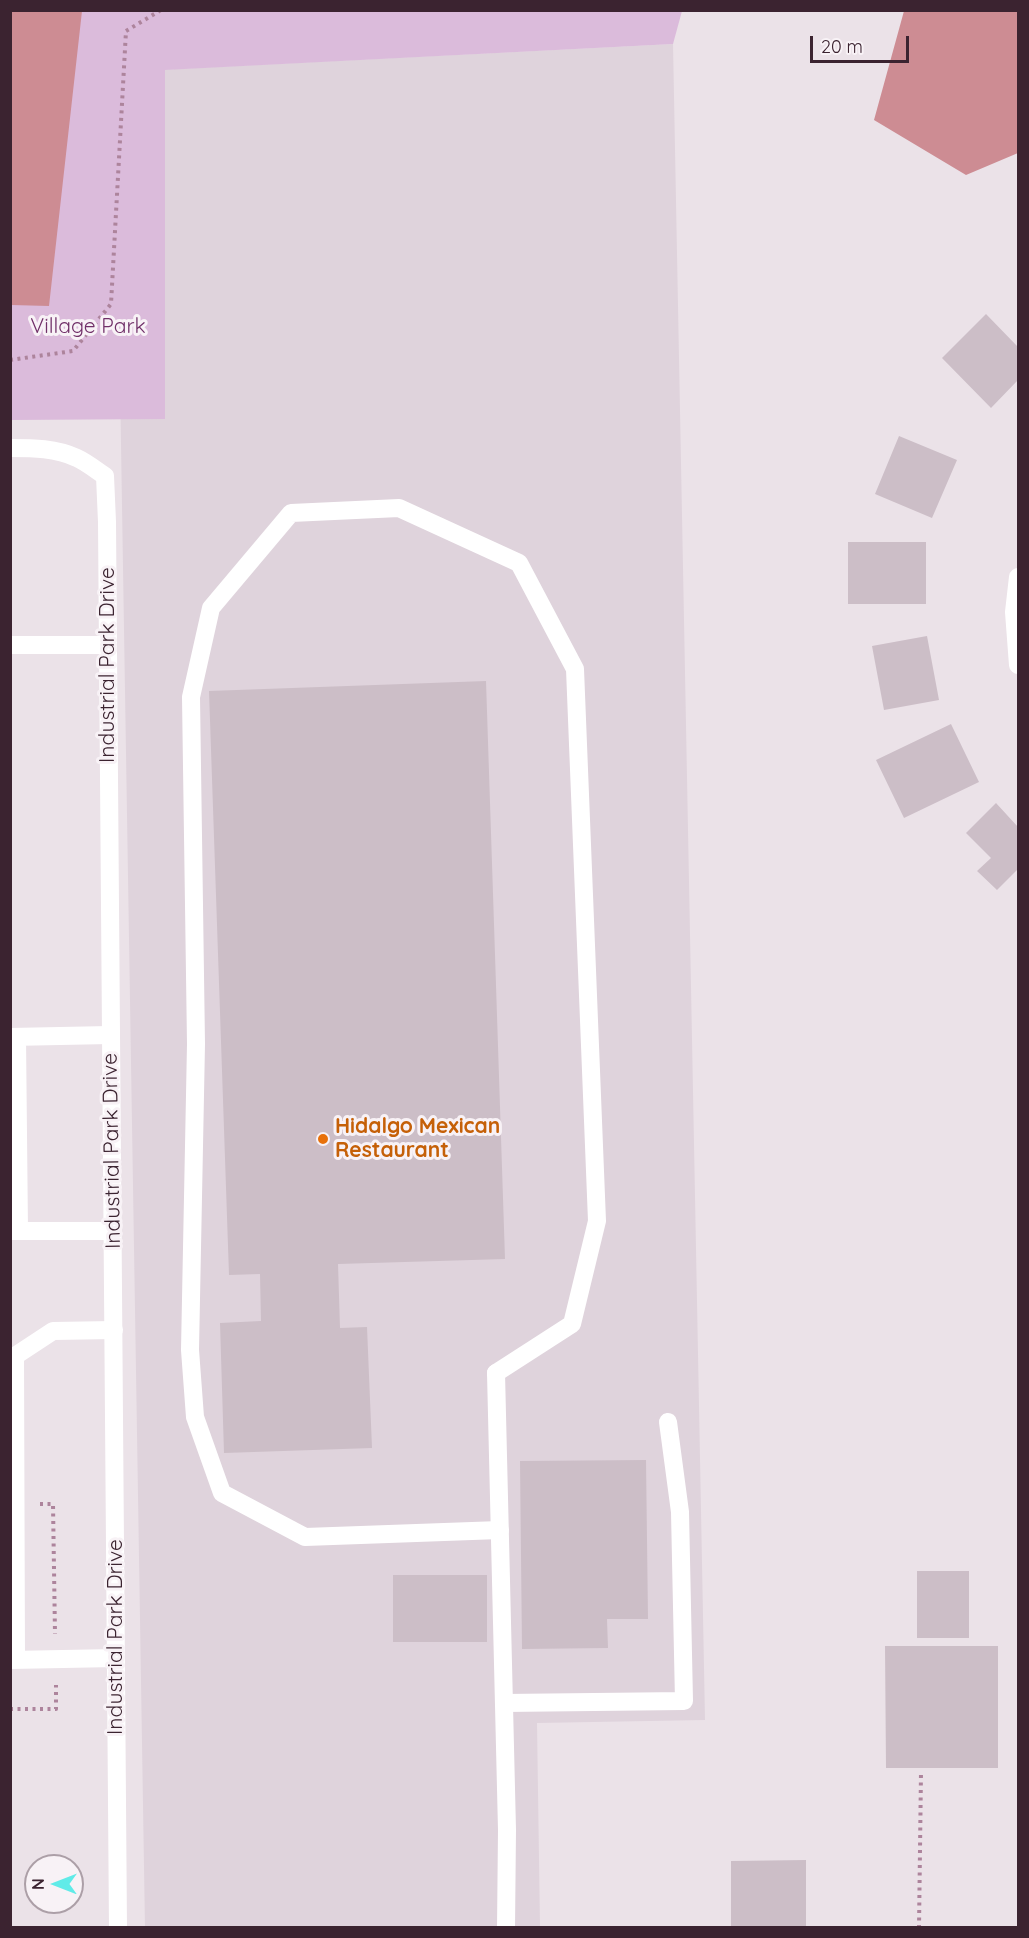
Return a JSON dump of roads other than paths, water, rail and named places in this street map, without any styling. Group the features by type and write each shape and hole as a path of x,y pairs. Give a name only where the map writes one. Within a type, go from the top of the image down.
{"street":[{"name":"Industrial Park Drive","path":"10,448 35,448 78,458 105,476 118,1928"},
{"path":"500,1530 304,1537 222,1493 195,1417 190,1350 196,1044 191,697 211,608 291,513 399,508 519,563 575,669 597,1221 572,1324 496,1373 500,1530 507,1830 506,1928"},
{"path":"1018,577 1014,612 1018,665"},
{"path":"10,645 108,645"},
{"path":"110,1035 14,1037 15,1231 112,1231"},
{"path":"114,1330 53,1331 13,1356 13,1660 116,1658"},
{"path":"504,1703 684,1701 680,1512 668,1422"}],"place":[{"name":"Hidalgo Mexican Restaurant","path":"323,1139"}],"park label":[{"name":"Village Park","path":"88,327"}]}
